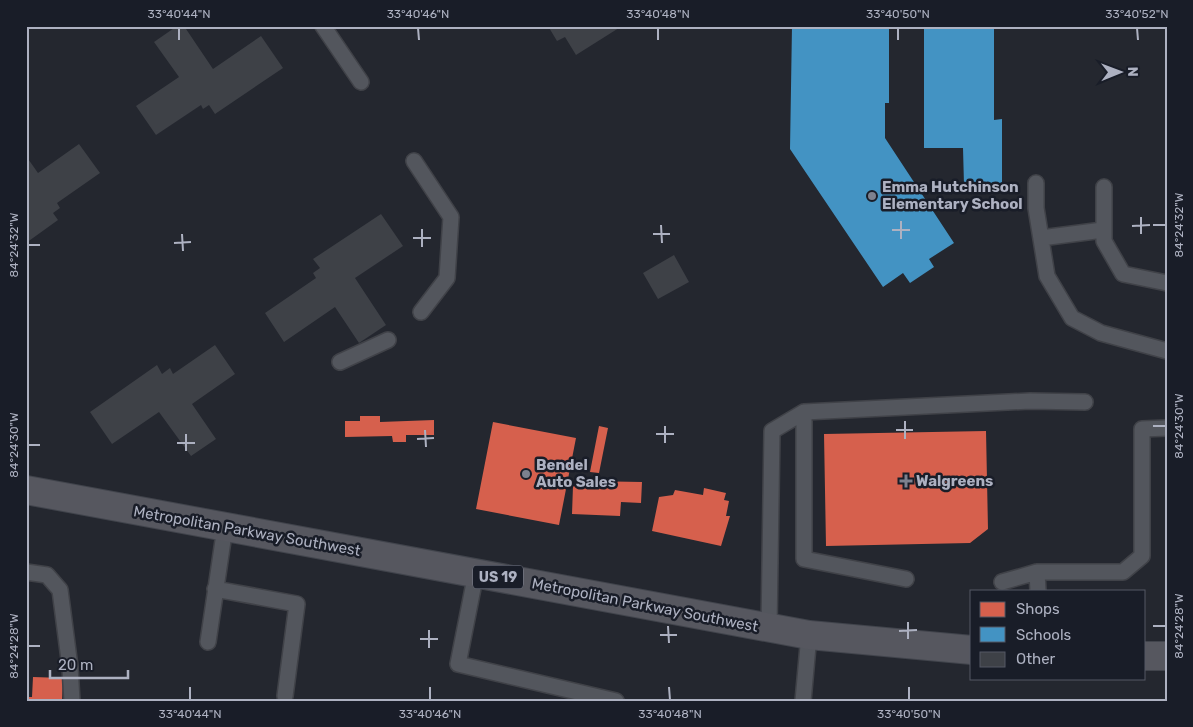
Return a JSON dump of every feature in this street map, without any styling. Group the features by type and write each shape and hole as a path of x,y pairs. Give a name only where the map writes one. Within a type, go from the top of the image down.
{"main road":[{"name":"Metropolitan Parkway Southwest","path":"26,490 809,635 970,650"},
{"path":"1146,656 1167,656"}],"lane":[{"path":"323,26 361,82"},
{"path":"414,162 451,217 447,278 421,312"},
{"path":"1036,183 1036,208 1047,276 1072,318 1101,333 1167,351"},
{"path":"1104,187 1104,241 1123,274 1167,283"},
{"path":"1041,238 1103,230"},
{"path":"340,362 388,340"},
{"path":"769,628 772,431 804,412 1030,401 1085,402"},
{"path":"804,412 804,559 906,579"},
{"path":"1002,582 1037,572 1123,572 1142,556 1142,429 1167,428"},
{"path":"208,642 225,526"},
{"path":"26,572 47,576 60,590 70,667 72,701"},
{"path":"1037,572 1038,590"},
{"path":"476,573 458,664 616,701"},
{"path":"215,589 297,604 285,696"},
{"path":"803,701 809,635"}],"building: Shops":[{"path":"360,416 380,416 380,422 434,420 434,435 406,435 406,442 393,442 392,436 345,437 345,421 360,421"},
{"name":"Bendel Auto Sales","path":"493,422 576,438 559,525 476,509"},
{"path":"599,426 608,428 599,473 590,472"},
{"name":"Walgreens","path":"986,431 988,529 970,543 826,546 824,434"},
{"path":"586,481 642,482 641,503 621,502 620,516 572,514 573,486 586,487"},
{"path":"704,488 726,493 724,500 729,501 726,516 730,516 721,546 652,531 659,497 673,495 675,490 703,495"},
{"path":"33,677 63,678 62,701 26,701 26,697 32,697"}],"building: Schools":[{"name":"Emma Hutchinson Elementary School","path":"792,26 889,26 889,103 885,103 885,138 954,243 929,259 934,267 910,283 903,273 883,287 790,149"},
{"name":"Emma Hutchinson Elementary School","path":"924,26 994,26 994,120 1002,119 1002,185 964,185 963,148 924,148"}],"building: Other":[{"path":"177,26 184,26 213,69 261,36 283,68 215,114 209,105 203,109 201,105 156,135 136,106 179,77 154,42"},
{"path":"548,26 622,26 576,55 565,37 557,41"},
{"path":"79,144 100,173 57,203 60,208 53,213 58,220 26,243 26,156 38,173"},
{"path":"381,214 403,246 355,278 386,325 359,343 335,307 284,342 265,313 316,278 313,273 320,268 313,259"},
{"path":"674,255 689,282 658,299 643,273"},
{"path":"215,345 235,374 192,404 216,439 191,456 159,412 112,444 90,412 157,365 162,374 170,368 173,374"}],"place":[{"name":"Emma Hutchinson Elementary School","path":"872,196"},
{"name":"Bendel Auto Sales","path":"526,474"},
{"name":"Walgreens","path":"906,481"}]}
